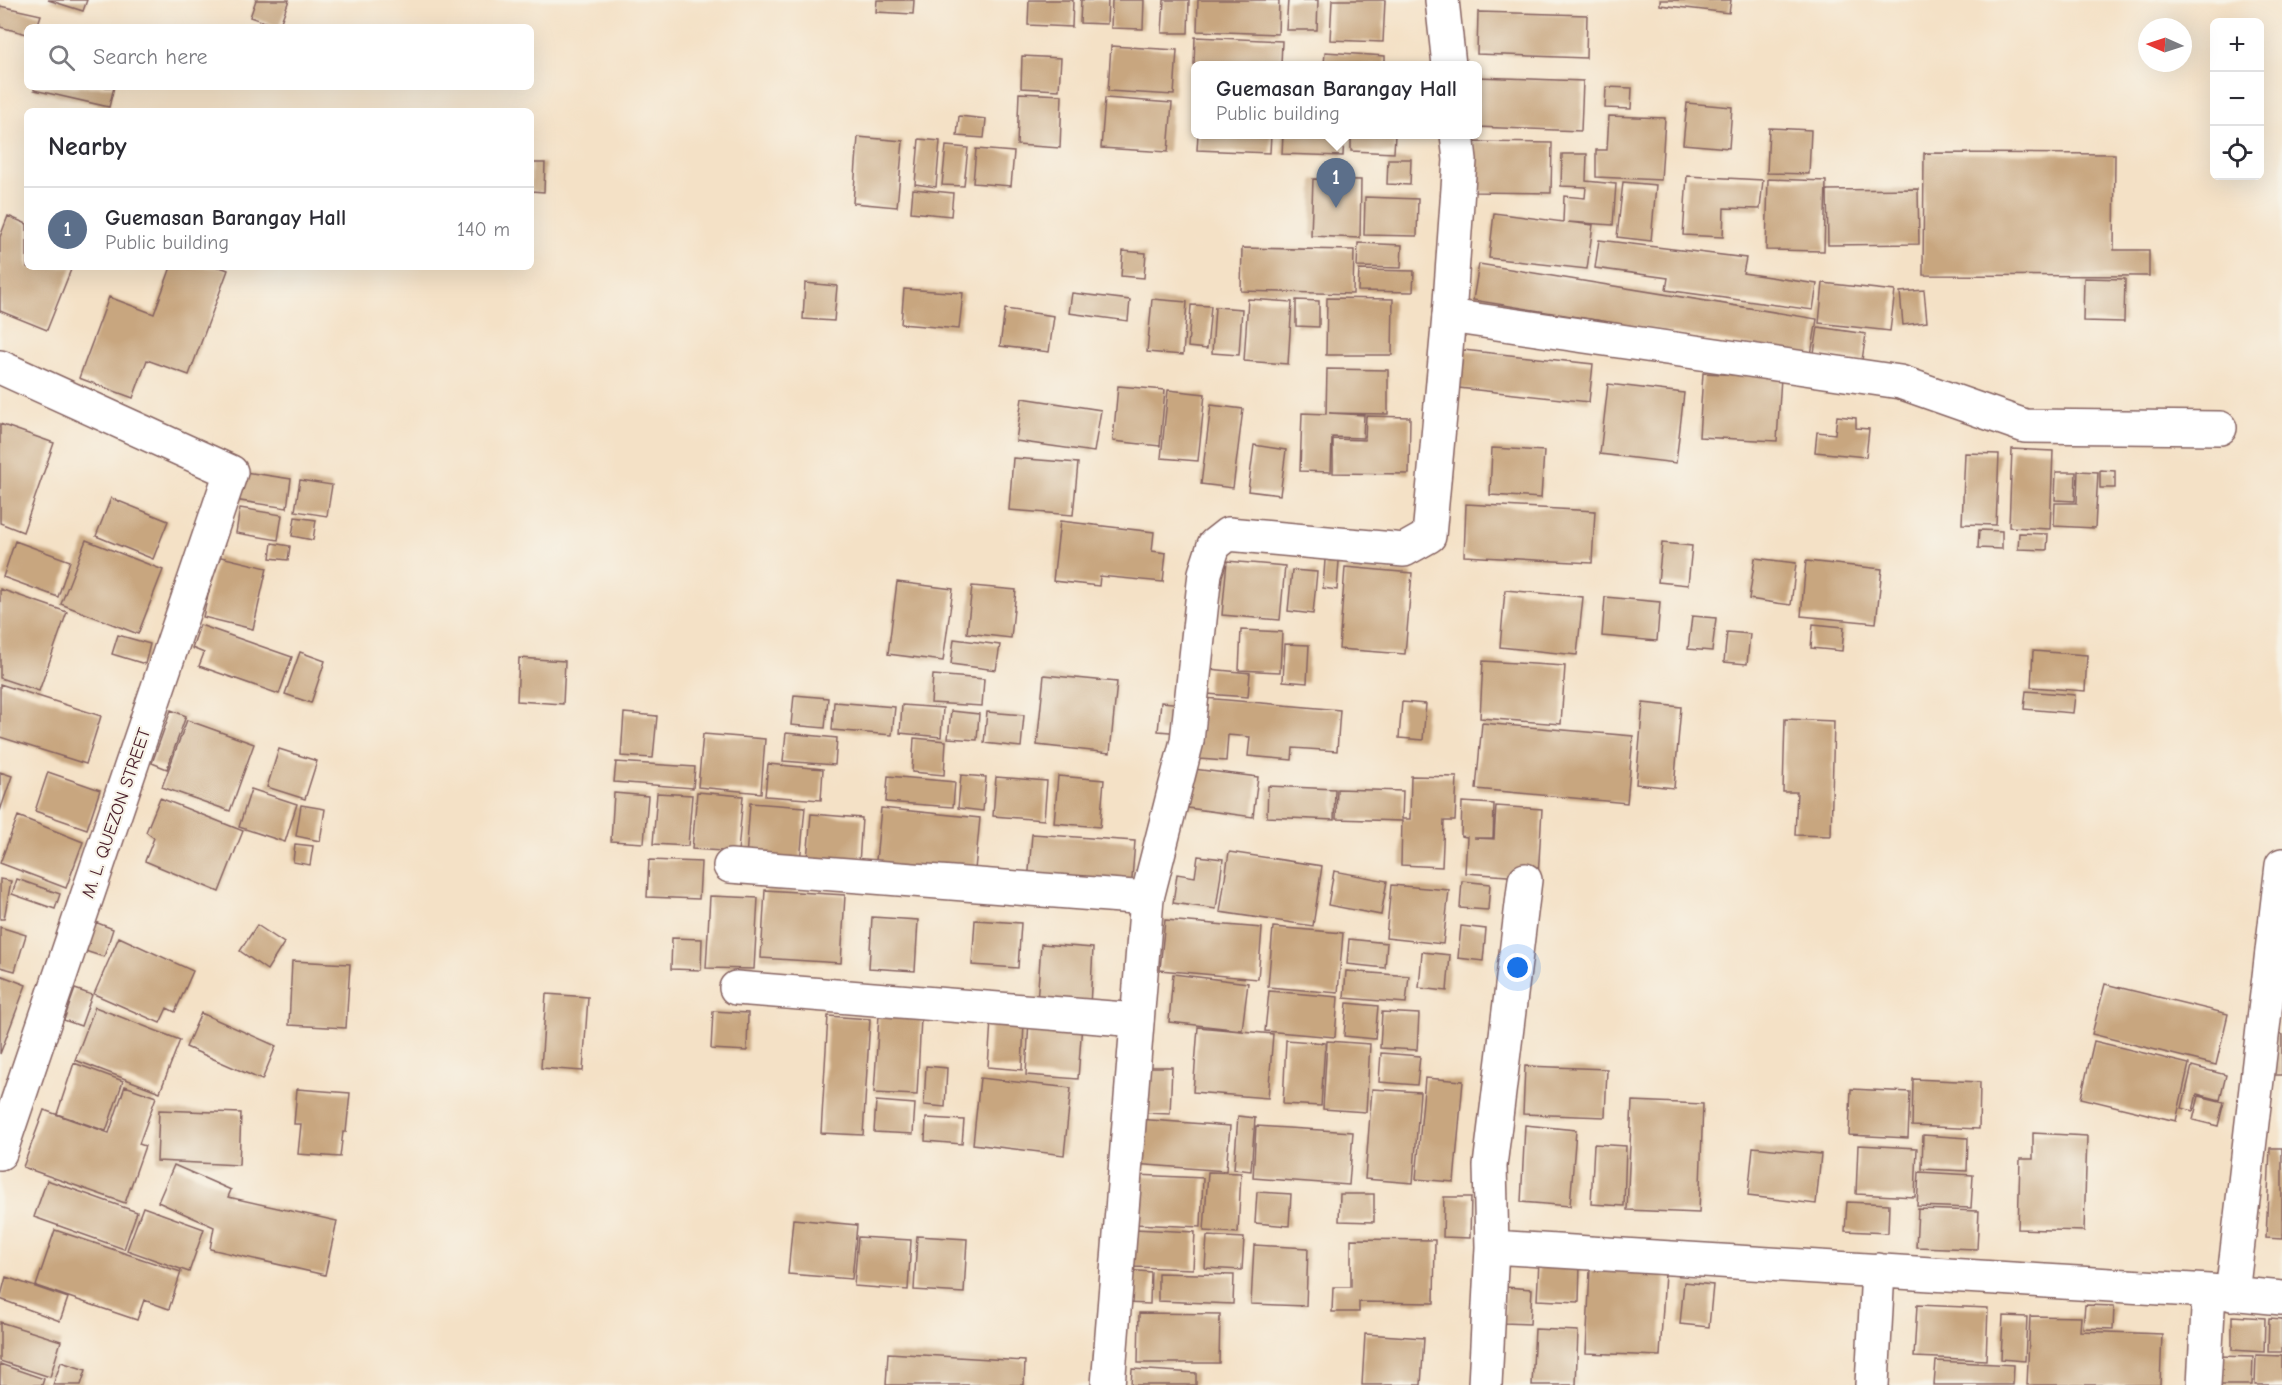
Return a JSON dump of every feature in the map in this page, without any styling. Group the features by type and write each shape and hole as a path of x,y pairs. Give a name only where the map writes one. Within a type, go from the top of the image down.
{"street":[{"path":"1442,0 1448,61"},
{"path":"1108,1385 1147,898 1187,741 1205,573 1214,545 1228,534 1404,550 1429,536 1449,316 1460,160 1457,139"},
{"path":"1449,316 1900,382 2025,426 2220,428"},
{"name":"M. L. QUEZON STREET","path":"0,366 231,472 10,1095 0,1154"},
{"path":"2204,1385 2221,1292 2282,865"},
{"path":"730,866 1147,898"},
{"path":"1485,1385 1492,1247 1490,1166 1525,880"},
{"path":"736,988 1137,1020"},
{"path":"1492,1247 2221,1292 2282,1298"},
{"path":"1872,1385 1878,1270"}],"building":[{"path":"48,0 87,0 83,11"},
{"path":"256,0 289,0 280,24 270,24 250,17"},
{"path":"877,0 914,0 913,14 876,12"},
{"path":"1029,0 1073,0 1072,27 1028,25"},
{"path":"1081,0 1108,0 1107,24 1080,23"},
{"path":"1112,0 1144,0 1143,29 1111,28"},
{"path":"1164,0 1189,0 1188,33 1162,33"},
{"path":"1198,0 1279,0 1278,34 1197,31"},
{"path":"1288,0 1318,0 1317,30 1286,30"},
{"path":"1332,0 1385,0 1383,42 1330,40"},
{"path":"1660,0 1731,0 1729,13 1660,5"},
{"path":"0,6 41,15 38,24 24,24 24,33 0,27"},
{"path":"1478,12 1587,15 1586,58 1477,54"},
{"path":"1195,37 1282,41 1281,61 1194,61"},
{"path":"1111,46 1177,50 1174,95 1108,91"},
{"path":"1325,52 1385,56 1385,61 1324,61"},
{"path":"1022,56 1061,58 1059,90 1021,88"},
{"path":"1482,77 1583,81 1581,131 1482,127"},
{"path":"1606,87 1632,88 1631,109 1605,108"},
{"path":"34,90 113,90 109,107"},
{"path":"1019,93 1062,95 1060,148 1017,145"},
{"path":"1105,98 1172,103 1168,152 1101,148"},
{"path":"1687,103 1732,107 1729,148 1683,144"},
{"path":"959,116 986,119 984,138 957,136"},
{"path":"1609,116 1665,118 1661,180 1596,177 1596,150 1607,150"},
{"path":"1769,128 1811,130 1809,174 1767,173"},
{"path":"858,137 903,141 897,207 853,203"},
{"path":"919,139 940,141 936,187 915,184"},
{"path":"1198,139 1271,139 1270,153 1197,150"},
{"path":"1283,139 1344,139 1343,156 1282,154"},
{"path":"1351,139 1395,139 1394,153 1351,151"},
{"path":"1474,142 1552,143 1551,193 1473,192"},
{"path":"946,146 968,148 964,186 942,185"},
{"path":"976,149 1014,152 1011,186 973,183"},
{"path":"1924,153 2115,154 2114,250 2149,250 2149,276 1923,275"},
{"path":"1562,154 1587,154 1586,181 1616,184 1613,225 1568,222 1593,225 1587,269 1489,258 1494,213 1563,222 1564,196 1585,198 1586,187 1561,186"},
{"path":"1388,159 1411,159 1410,185 1387,184"},
{"path":"534,163 545,163 544,192 534,191"},
{"path":"1687,176 1763,180 1760,209 1724,208 1723,237 1683,235"},
{"path":"1313,179 1361,180 1360,238 1311,236"},
{"path":"1768,179 1826,181 1824,251 1766,250"},
{"path":"1623,182 1656,185 1651,241 1617,237"},
{"path":"913,189 953,193 951,216 911,212"},
{"path":"1918,189 1919,244 1828,245 1827,190"},
{"path":"1365,197 1418,199 1417,236 1364,235"},
{"path":"8,216 24,223 24,270 71,270 47,330 0,311 0,237"},
{"path":"1599,240 1746,258 1743,273 1817,284 1813,310 1666,290 1668,278 1595,268"},
{"path":"1358,243 1402,245 1401,268 1357,267"},
{"path":"1242,248 1354,250 1353,294 1241,291"},
{"path":"1123,251 1146,253 1144,278 1121,276"},
{"path":"1479,264 1817,319 1811,355 1473,300"},
{"path":"170,270 228,270 189,375 147,360 133,398 79,378 109,297 154,314"},
{"path":"1359,270 1414,271 1413,292 1358,291"},
{"path":"2084,278 2125,279 2124,322 2083,321"},
{"path":"805,283 837,286 834,321 803,319"},
{"path":"1823,283 1895,291 1890,331 1819,323"},
{"path":"904,289 963,293 959,329 901,324"},
{"path":"1924,290 1927,322 1903,325 1900,292"},
{"path":"1072,293 1130,300 1128,321 1069,313"},
{"path":"1327,298 1393,299 1392,355 1326,355"},
{"path":"1152,299 1187,302 1183,355 1147,352"},
{"path":"1248,299 1292,302 1288,364 1244,361"},
{"path":"1296,300 1319,301 1319,327 1296,326"},
{"path":"1191,305 1211,306 1207,349 1188,347"},
{"path":"1215,307 1242,309 1239,355 1212,353"},
{"path":"1005,309 1054,316 1049,352 1000,346"},
{"path":"1818,327 1866,334 1862,360 1814,353"},
{"path":"1463,350 1593,364 1589,402 1459,388"},
{"path":"1327,369 1388,370 1388,414 1329,413 1364,415 1363,438 1332,437 1331,472 1300,471 1302,413 1326,414"},
{"path":"1703,373 1781,377 1777,441 1699,437"},
{"path":"1608,384 1684,393 1676,463 1600,454"},
{"path":"1118,386 1165,390 1160,446 1113,441"},
{"path":"1168,390 1205,394 1198,461 1161,458"},
{"path":"1022,398 1101,410 1094,452 1016,441"},
{"path":"1211,405 1243,409 1233,488 1201,484"},
{"path":"1366,416 1410,417 1409,474 1333,473 1333,439 1365,440"},
{"path":"1837,416 1856,418 1856,428 1869,429 1866,457 1815,452 1817,432 1835,434"},
{"path":"0,424 54,443 23,532 0,523"},
{"path":"1254,445 1286,450 1280,495 1248,491"},
{"path":"1492,448 1544,451 1541,498 1490,495"},
{"path":"2012,449 2053,451 2050,529 2009,527"},
{"path":"1965,453 1999,454 1996,525 1962,524"},
{"path":"1013,458 1078,463 1073,515 1009,510"},
{"path":"2100,470 2115,471 2115,488 2100,488"},
{"path":"238,471 291,479 287,508 234,500"},
{"path":"2078,471 2098,472 2095,528 2054,526 2055,503 2077,503"},
{"path":"2056,472 2076,472 2075,501 2055,500"},
{"path":"300,480 332,485 327,516 295,511"},
{"path":"111,498 168,521 153,559 96,536"},
{"path":"1466,504 1595,511 1592,563 1464,556"},
{"path":"240,508 282,515 278,540 236,533"},
{"path":"295,517 316,520 313,540 292,536"},
{"path":"1060,521 1154,532 1152,551 1166,553 1163,582 1100,576 1099,586 1053,581"},
{"path":"1979,530 2002,531 2002,549 1978,548"},
{"path":"2019,533 2048,534 2047,550 2018,549"},
{"path":"86,540 163,570 138,634 61,604"},
{"path":"15,541 70,561 58,597 3,577"},
{"path":"272,543 290,546 288,560 270,558"},
{"path":"1662,543 1692,546 1688,585 1658,582"},
{"path":"217,556 267,568 253,629 203,617"},
{"path":"1755,558 1796,563 1791,605 1749,599"},
{"path":"1325,560 1339,561 1337,590 1323,588"},
{"path":"1227,561 1285,566 1280,620 1222,615"},
{"path":"1806,561 1882,569 1876,623 1801,616"},
{"path":"1345,567 1412,573 1405,654 1339,649"},
{"path":"1292,570 1317,572 1313,614 1288,611"},
{"path":"897,582 953,589 943,661 888,654"},
{"path":"972,586 1016,590 1011,638 967,633"},
{"path":"0,589 67,612 39,691 0,678"},
{"path":"1505,590 1583,597 1577,655 1500,647"},
{"path":"1605,597 1660,602 1657,641 1602,636"},
{"path":"1692,616 1716,618 1712,651 1688,649"},
{"path":"1813,624 1844,627 1842,651 1811,648"},
{"path":"200,625 292,657 279,694 199,666 204,653 192,648"},
{"path":"1241,630 1282,632 1280,672 1239,670"},
{"path":"1727,632 1750,634 1747,664 1724,662"},
{"path":"118,635 150,644 145,664 112,654"},
{"path":"954,639 1000,645 996,670 951,664"},
{"path":"1285,644 1309,645 1307,683 1283,681"},
{"path":"2033,651 2087,655 2085,691 2031,687"},
{"path":"300,652 325,661 311,703 285,694"},
{"path":"519,658 565,661 563,704 517,701"},
{"path":"1483,661 1565,666 1561,724 1480,718"},
{"path":"1209,669 1250,673 1248,697 1207,694"},
{"path":"933,675 984,679 982,706 931,703"},
{"path":"1044,675 1117,682 1110,753 1037,745"},
{"path":"0,684 101,716 86,764 0,737"},
{"path":"2026,691 2075,695 2073,713 2024,709"},
{"path":"794,695 828,698 825,728 791,725"},
{"path":"1204,698 1340,710 1337,751 1293,748 1292,760 1248,756 1250,737 1228,735 1226,761 1199,759"},
{"path":"834,702 895,707 892,735 832,730"},
{"path":"1161,702 1184,704 1182,733 1158,731"},
{"path":"1402,702 1426,704 1423,740 1399,738"},
{"path":"1643,703 1681,707 1674,788 1636,784"},
{"path":"902,705 943,708 941,737 900,733"},
{"path":"171,710 186,716 167,769 152,763"},
{"path":"951,711 979,714 977,740 948,738"},
{"path":"987,712 1024,715 1021,747 984,743"},
{"path":"624,713 657,716 653,758 621,756"},
{"path":"1785,719 1834,721 1831,836 1795,835 1797,792 1783,792"},
{"path":"187,720 254,744 230,811 162,787"},
{"path":"1482,723 1633,736 1627,803 1476,789"},
{"path":"786,733 837,738 835,765 783,761"},
{"path":"703,734 765,739 761,793 698,787"},
{"path":"914,738 946,741 944,775 912,772"},
{"path":"279,749 317,761 305,799 267,787"},
{"path":"616,762 695,767 693,788 614,782"},
{"path":"768,764 823,769 821,800 765,796"},
{"path":"1193,769 1258,777 1253,817 1188,808"},
{"path":"0,772 12,776 0,811"},
{"path":"48,772 100,790 87,829 35,811"},
{"path":"961,775 986,777 983,811 958,808"},
{"path":"888,776 955,782 953,807 886,802"},
{"path":"1058,776 1104,780 1100,827 1054,823"},
{"path":"1411,776 1457,777 1455,821 1444,821 1442,867 1401,865 1402,821 1336,819 1337,789 1403,791 1402,819 1410,819"},
{"path":"996,777 1047,781 1044,820 993,816"},
{"path":"1268,786 1335,789 1334,820 1267,817"},
{"path":"251,789 297,804 285,842 239,827"},
{"path":"697,792 743,796 738,852 692,849"},
{"path":"614,793 648,796 644,843 611,841"},
{"path":"657,793 692,795 688,846 653,844"},
{"path":"160,798 243,831 219,892 145,861 154,838 146,832"},
{"path":"1462,802 1494,804 1493,838 1474,838 1494,839 1496,806 1542,809 1538,878 1465,873 1467,837 1461,836"},
{"path":"750,803 805,807 800,862 746,858"},
{"path":"301,805 325,809 320,841 296,836"},
{"path":"881,808 980,818 974,880 875,871"},
{"path":"811,814 862,818 859,864 807,860"},
{"path":"18,816 83,842 66,888 0,863"},
{"path":"1032,834 1135,841 1131,891 1028,883"},
{"path":"295,844 313,846 310,865 293,862"},
{"path":"1229,852 1322,866 1313,926 1220,912"},
{"path":"1198,856 1223,859 1216,909 1173,903 1177,874 1195,877"},
{"path":"649,860 701,862 699,899 647,897"},
{"path":"1334,871 1387,881 1381,915 1328,905"},
{"path":"0,879 11,881 4,919 0,919"},
{"path":"17,879 60,894 55,909 12,894"},
{"path":"1462,881 1490,884 1488,910 1460,908"},
{"path":"1391,885 1449,890 1443,944 1386,938"},
{"path":"765,890 845,895 841,963 761,958"},
{"path":"710,896 758,898 754,969 706,968"},
{"path":"872,917 918,920 915,971 869,968"},
{"path":"975,920 1021,923 1018,968 972,965"},
{"path":"1165,920 1262,928 1258,979 1160,970"},
{"path":"95,922 113,929 104,957 85,951"},
{"path":"257,925 284,943 267,970 240,951"},
{"path":"1461,926 1486,929 1483,961 1458,958"},
{"path":"0,927 26,935 15,971 0,967"},
{"path":"1273,927 1343,933 1338,993 1268,987"},
{"path":"119,937 193,971 175,1012 167,1008 160,1023 94,994"},
{"path":"672,938 702,939 701,970 671,969"},
{"path":"1349,939 1387,943 1385,968 1347,964"},
{"path":"1041,944 1093,948 1090,1007 1037,1003"},
{"path":"1422,952 1450,955 1447,991 1419,988"},
{"path":"292,961 350,964 346,1028 289,1025"},
{"path":"1346,971 1409,976 1406,1003 1344,998"},
{"path":"1173,974 1248,983 1242,1030 1169,1022"},
{"path":"0,975 26,985 0,1054"},
{"path":"2105,984 2228,1014 2216,1065 2092,1034"},
{"path":"75,989 92,995 81,1026 64,1020"},
{"path":"1269,991 1338,997 1335,1037 1265,1031"},
{"path":"546,994 588,997 583,1071 541,1068"},
{"path":"1347,1003 1378,1006 1375,1039 1344,1036"},
{"path":"95,1007 180,1040 160,1092 75,1060"},
{"path":"713,1011 748,1013 747,1051 711,1049"},
{"path":"1382,1012 1419,1014 1417,1050 1380,1048"},
{"path":"201,1013 276,1046 262,1080 186,1047"},
{"path":"879,1015 921,1018 917,1095 874,1093"},
{"path":"828,1016 870,1019 863,1135 821,1133"},
{"path":"1029,1019 1082,1023 1078,1079 1026,1075"},
{"path":"991,1020 1024,1021 1022,1070 988,1067"},
{"path":"1198,1027 1273,1034 1268,1098 1193,1092"},
{"path":"2276,1034 2282,1035 2282,1075 2274,1075"},
{"path":"1286,1040 1325,1043 1321,1106 1283,1104"},
{"path":"1327,1041 1370,1044 1366,1112 1323,1109"},
{"path":"2094,1041 2189,1064 2176,1121 2081,1098"},
{"path":"1381,1053 1420,1056 1417,1085 1379,1082"},
{"path":"74,1063 123,1081 106,1131 57,1114"},
{"path":"926,1066 947,1068 945,1107 924,1105"},
{"path":"1525,1066 1607,1069 1605,1117 1523,1114"},
{"path":"2192,1066 2226,1075 2220,1100 2197,1094 2193,1111 2182,1108"},
{"path":"1148,1067 1172,1067 1170,1114 1146,1113"},
{"path":"980,1078 1071,1088 1064,1155 973,1144"},
{"path":"1425,1078 1463,1081 1454,1182 1416,1179"},
{"path":"1913,1079 1980,1082 1979,1129 1912,1126"},
{"path":"125,1086 156,1097 139,1144 145,1146 125,1203 23,1167 44,1110 109,1133"},
{"path":"297,1089 350,1093 346,1132 343,1132 340,1157 298,1154 301,1124 294,1124"},
{"path":"1372,1089 1420,1092 1413,1183 1365,1179"},
{"path":"1851,1089 1910,1092 1908,1138 1849,1135"},
{"path":"2199,1096 2224,1102 2218,1126 2193,1120"},
{"path":"876,1101 915,1104 913,1134 874,1132"},
{"path":"1632,1101 1703,1104 1699,1213 1627,1210"},
{"path":"159,1110 241,1113 239,1165 157,1161"},
{"path":"1238,1116 1255,1118 1251,1171 1234,1169"},
{"path":"926,1118 964,1120 962,1144 925,1141"},
{"path":"1137,1119 1230,1126 1226,1171 1134,1164"},
{"path":"1525,1125 1576,1130 1570,1206 1521,1202"},
{"path":"1256,1126 1353,1132 1349,1185 1253,1178"},
{"path":"2033,1133 2087,1136 2084,1231 2018,1229 2020,1159 2033,1159"},
{"path":"1923,1135 1968,1138 1967,1171 1922,1169"},
{"path":"1594,1144 1626,1146 1624,1206 1591,1204"},
{"path":"1858,1145 1917,1148 1915,1197 1856,1194"},
{"path":"1753,1147 1821,1154 1816,1204 1748,1196"},
{"path":"2270,1148 2282,1148 2282,1239 2266,1238"},
{"path":"174,1165 231,1190 228,1197 337,1221 325,1275 210,1249 214,1227 158,1202"},
{"path":"1208,1172 1241,1173 1238,1233 1204,1231"},
{"path":"1919,1172 1973,1175 1971,1208 1917,1206"},
{"path":"1136,1175 1203,1178 1201,1227 1134,1224"},
{"path":"47,1180 137,1212 124,1249 34,1217"},
{"path":"1257,1192 1291,1194 1289,1226 1255,1223"},
{"path":"1340,1194 1374,1194 1374,1222 1339,1221"},
{"path":"1444,1197 1471,1197 1470,1238 1443,1237"},
{"path":"1847,1202 1889,1204 1888,1233 1845,1231"},
{"path":"143,1207 204,1229 189,1272 127,1250"},
{"path":"1918,1209 1979,1211 1977,1249 1916,1247"},
{"path":"793,1219 857,1225 852,1279 788,1274"},
{"path":"1134,1229 1195,1232 1193,1269 1132,1267"},
{"path":"55,1230 181,1272 169,1309 144,1300 137,1320 36,1286"},
{"path":"917,1236 967,1239 964,1293 914,1290"},
{"path":"1207,1236 1244,1238 1242,1270 1205,1268"},
{"path":"858,1237 911,1240 908,1290 854,1286"},
{"path":"1351,1239 1435,1240 1434,1303 1359,1302 1359,1312 1332,1312 1333,1287 1351,1287"},
{"path":"1254,1245 1308,1248 1306,1306 1251,1304"},
{"path":"1539,1261 1580,1264 1579,1302 1537,1300"},
{"path":"1126,1270 1151,1272 1150,1304 1125,1303"},
{"path":"1590,1270 1665,1273 1660,1356 1586,1353"},
{"path":"1158,1273 1234,1275 1233,1304 1158,1301"},
{"path":"6,1277 68,1298 60,1321 0,1299"},
{"path":"1684,1282 1713,1285 1709,1327 1680,1324"},
{"path":"1505,1287 1532,1289 1530,1324 1504,1323"},
{"path":"1917,1305 1988,1308 1986,1360 1914,1357"},
{"path":"2085,1305 2114,1306 2113,1329 2083,1328"},
{"path":"1139,1313 1220,1314 1219,1363 1138,1363"},
{"path":"2003,1316 2027,1317 2025,1361 2001,1359"},
{"path":"2030,1316 2081,1317 2080,1331 2162,1334 2160,1385 2027,1385"},
{"path":"2232,1316 2265,1318 2264,1352 2232,1350"},
{"path":"2269,1318 2282,1319 2282,1352 2268,1352"},
{"path":"0,1322 61,1341 50,1377 0,1361"},
{"path":"1535,1329 1578,1331 1576,1385 1532,1385"},
{"path":"1365,1334 1424,1338 1421,1385 1362,1385"},
{"path":"888,1353 1025,1361 1024,1385 886,1385"},
{"path":"2256,1355 2282,1356 2282,1385 2255,1385"},
{"path":"2218,1356 2253,1357 2252,1385 2218,1385"},
{"path":"1936,1361 2014,1365 2013,1385 1934,1385"},
{"path":"61,1362 86,1370 81,1385 53,1385"},
{"path":"0,1364 44,1379 42,1385 0,1385"},
{"path":"1132,1369 1196,1373 1196,1385 1131,1385"}],"place":[{"name":"Guemasan Barangay Hall","path":"1336,208"}]}
